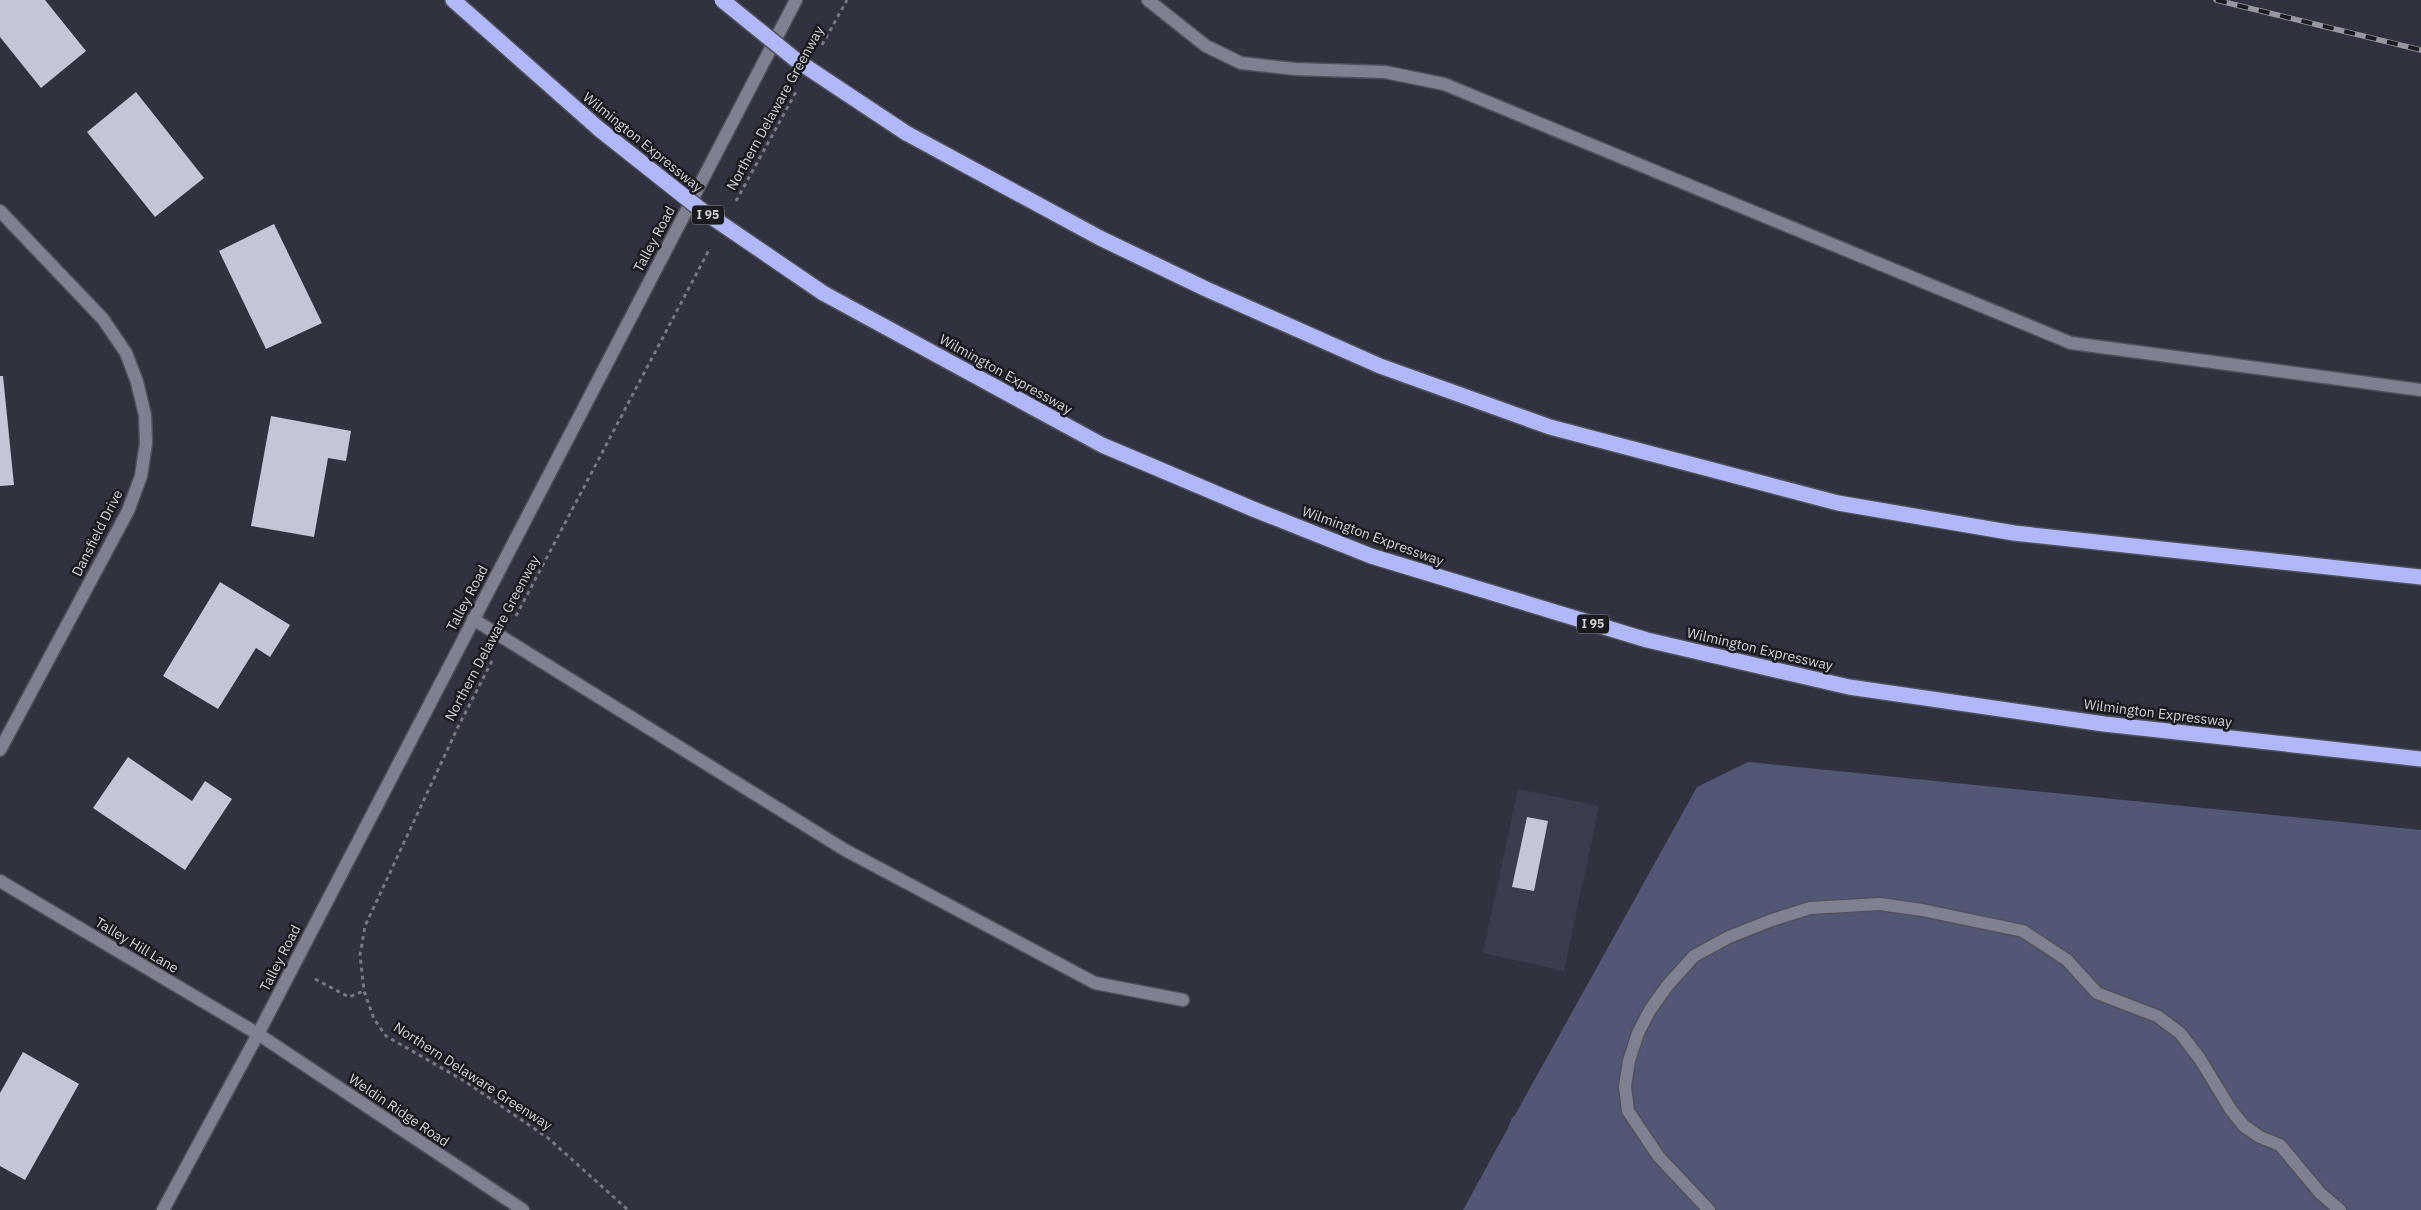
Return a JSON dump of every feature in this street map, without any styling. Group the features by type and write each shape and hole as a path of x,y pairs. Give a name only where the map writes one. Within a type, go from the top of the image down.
{"highway":[{"name":"Wilmington Expressway","path":"453,0 600,129 700,209 823,293 1102,445 1371,556 1647,640 1849,686 2104,724 2421,759"},
{"path":"722,0 796,60 906,133 1100,238 1206,289 1380,366 1550,427 1838,502 2014,533 2421,577"}],"street":[{"name":"Talley Road","path":"164,1210 258,1034 472,619 796,0"},
{"path":"1148,0 1206,46 1241,63 1295,69 1385,72 1444,84 2071,343 2421,390"},
{"name":"Dansfield Drive","path":"0,211 103,319 126,353 138,382 145,415 146,443 141,476 128,510 0,750"},
{"path":"472,619 862,859 1095,983 1183,1000"},
{"name":"Talley Hill Lane","path":"0,881 258,1034"},
{"path":"1709,1210 1659,1157 1628,1111 1625,1086 1629,1061 1638,1033 1650,1010 1667,986 1694,956 1729,937 1772,920 1810,908 1880,904 1922,910 2022,931 2067,960 2097,993 2157,1016 2180,1033 2200,1059 2244,1126 2260,1137 2280,1145 2320,1193 2340,1210"},
{"name":"Weldin Ridge Road","path":"258,1034 523,1210"}],"path":[{"name":"Northern Delaware Greenway","path":"818,52 847,0"},
{"name":"Northern Delaware Greenway","path":"732,208 799,87"},
{"name":"Northern Delaware Greenway","path":"628,1210 548,1138 466,1082 386,1036 374,1019 364,991 360,955 365,926 458,727 713,243"},
{"path":"292,968 349,997 364,991"}],"shaded area":[{"path":"1748,762 2421,830 2421,1210 1463,1210 1512,1118 1697,787"},
{"path":"1518,789 1599,806 1564,971 1483,953"}],"building":[{"path":"0,0 45,0 86,51 41,88 0,37"},
{"path":"136,92 204,178 155,217 87,132"},
{"path":"274,224 322,323 266,349 219,251"},
{"path":"0,376 3,376 14,485 0,486"},
{"path":"271,416 351,431 346,461 328,458 314,537 251,526"},
{"path":"220,582 290,625 270,657 256,648 218,709 163,676"},
{"path":"128,757 192,801 205,781 232,799 185,870 93,808"},
{"path":"1527,817 1548,821 1534,891 1512,887"},
{"path":"23,1052 79,1084 25,1180 0,1166 0,1093"}],"railway":[{"path":"2216,0 2421,50"}]}
